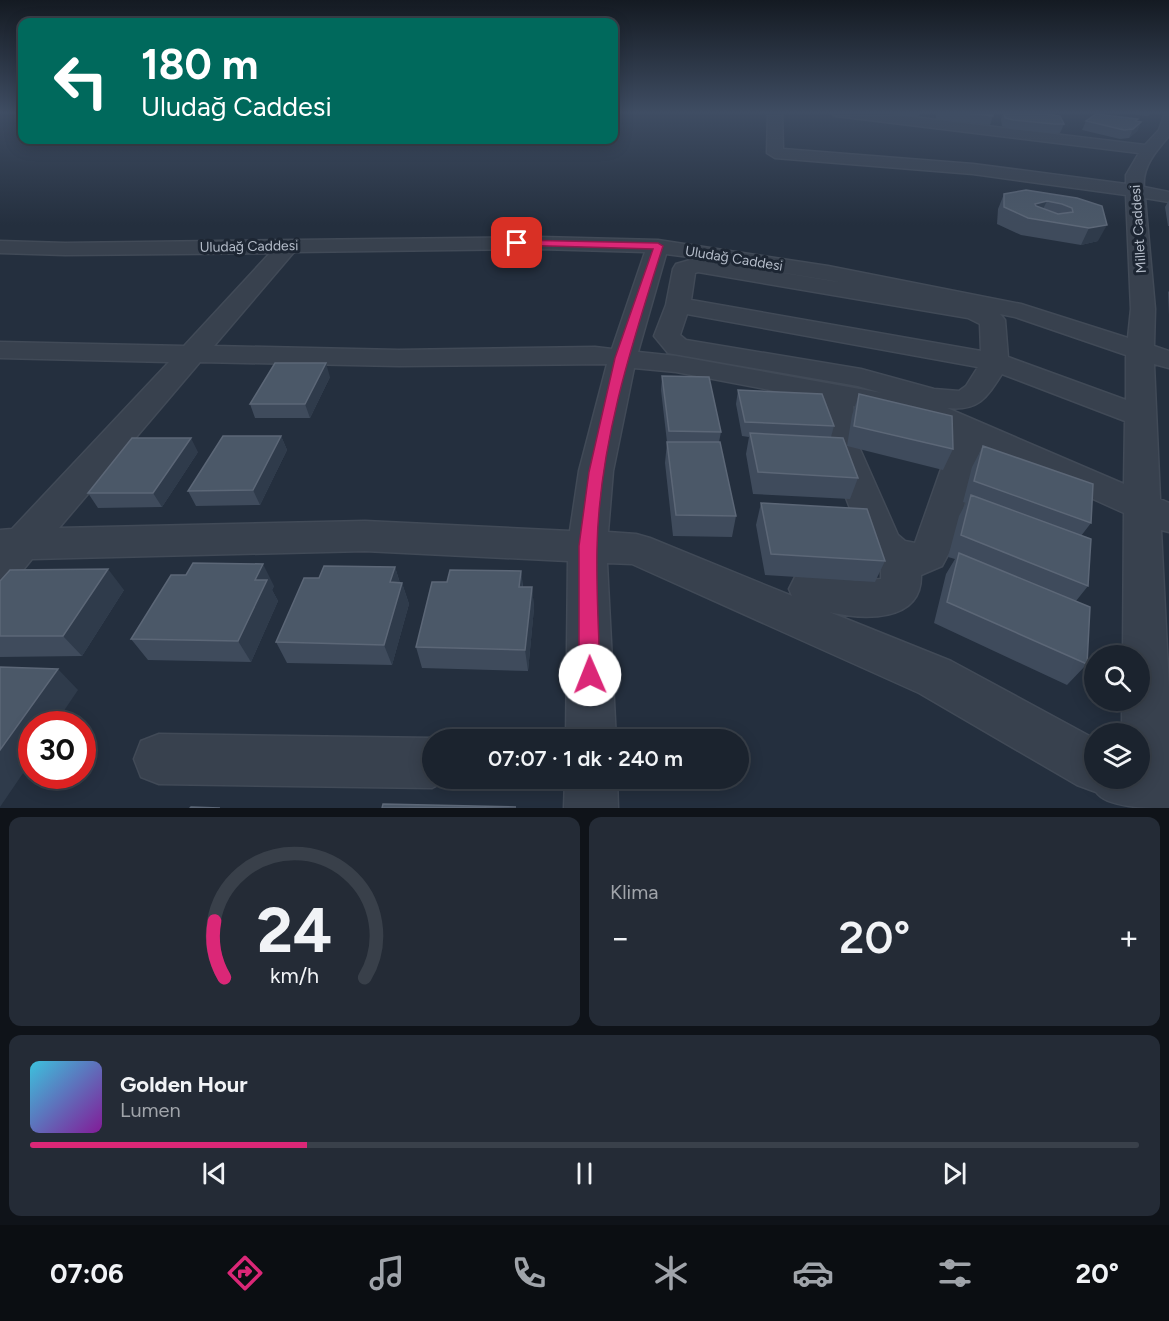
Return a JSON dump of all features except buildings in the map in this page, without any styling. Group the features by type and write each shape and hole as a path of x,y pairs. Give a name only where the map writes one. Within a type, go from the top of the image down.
{"street":[{"path":"775,150 775,153 939,165 1134,190 1169,197"},
{"name":"Millet Caddesi","path":"1143,794 1157,645 1155,511 1141,416 1155,355 1143,309 1134,175 1149,150"},
{"name":"Uludağ Caddesi","path":"0,247 540,243 658,246 828,273 1021,311 1155,355"},
{"path":"7,552 191,355 288,246"},
{"path":"591,729 588,546 596,472 621,358 658,246"},
{"path":"697,265 974,312 992,320 995,362 976,392 969,397 949,400 934,398 861,378 677,347 667,336 678,305 684,269 697,265"},
{"path":"678,305 995,362 1141,416"},
{"path":"4,355 399,358 595,355 676,364 924,410 1155,511"},
{"path":"837,394 840,440 879,537 891,552 901,556 921,559 932,549 970,430"},
{"path":"7,552 365,536 636,549 925,672 1084,760"},
{"path":"809,589 867,601 885,598 902,588 901,556"},
{"path":"159,759 422,763"},
{"path":"591,789 591,808"}],"route":[{"path":"517,243 658,246 621,358 596,472 588,546 590,675"}]}
